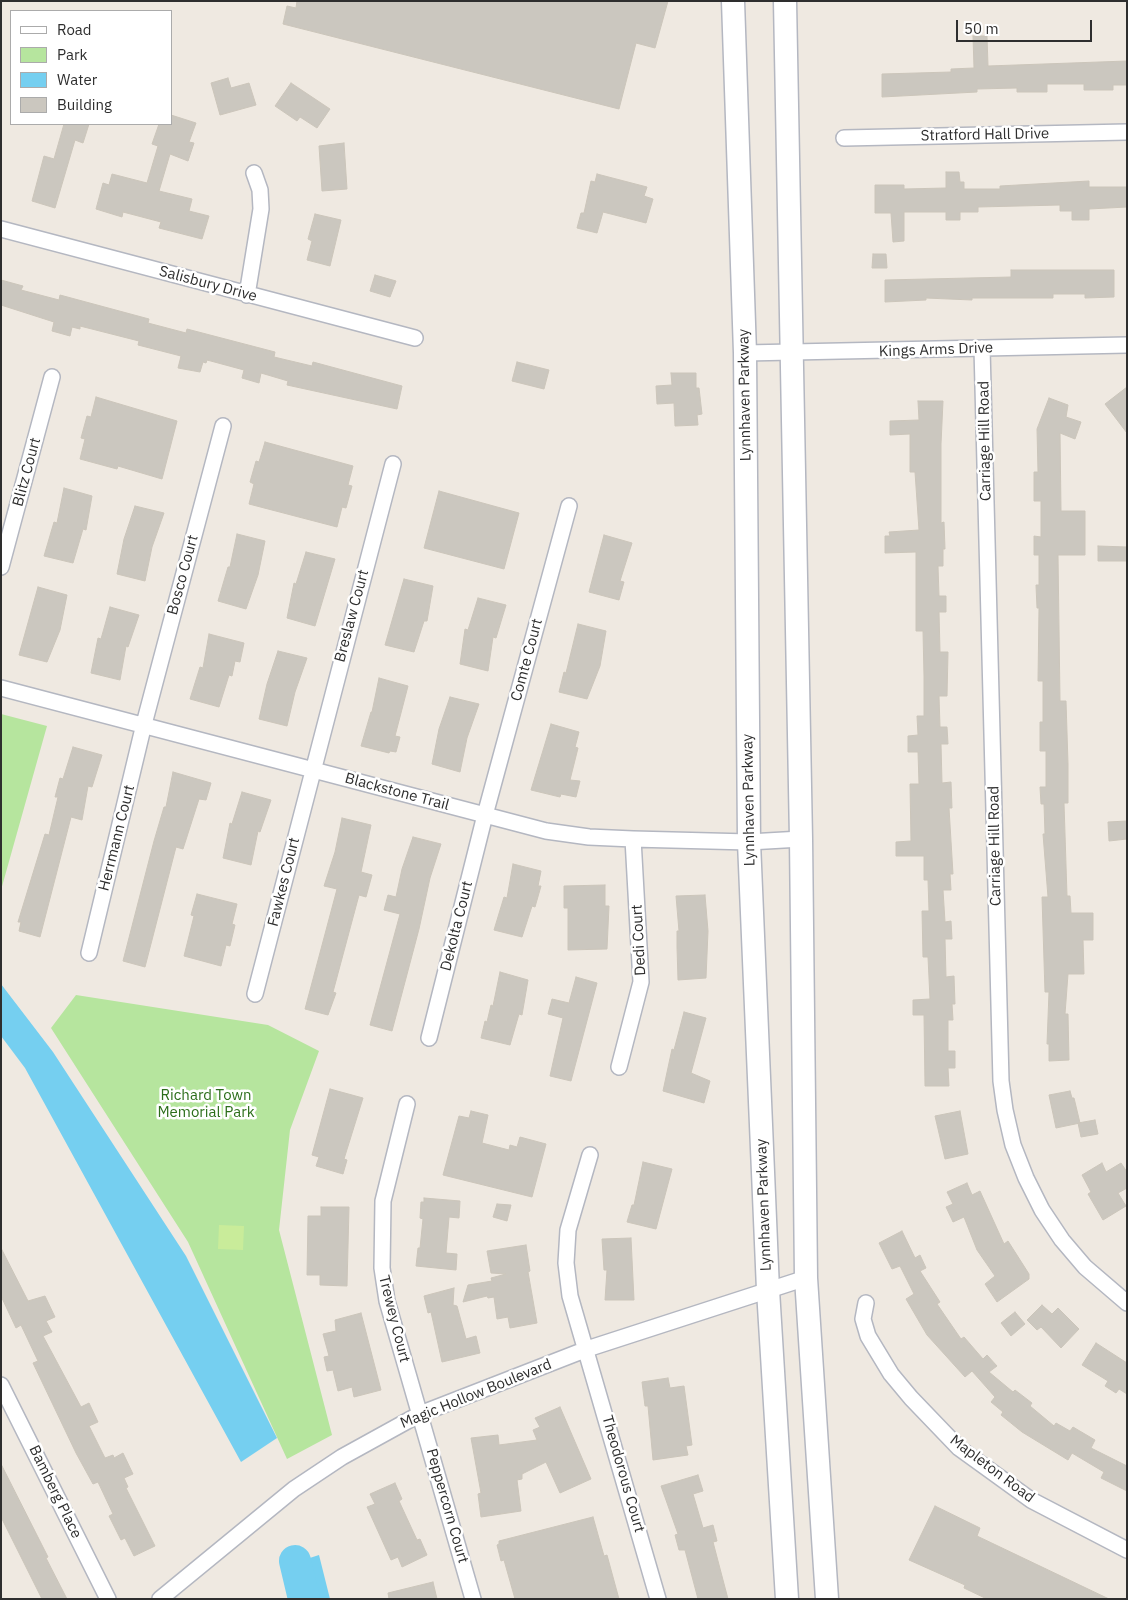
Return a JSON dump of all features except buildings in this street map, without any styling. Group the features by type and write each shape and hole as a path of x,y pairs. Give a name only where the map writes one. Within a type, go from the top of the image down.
{"main road":[{"name":"Lynnhaven Parkway","path":"733,1 745,353 749,842 768,1290 787,1599"},
{"path":"785,1 801,839 806,1278 827,1599"}],"street":[{"name":"Stratford Hall Drive","path":"844,138 1127,132"},
{"path":"247,295 261,209 260,190 254,173"},
{"name":"Salisbury Drive","path":"1,229 415,338"},
{"name":"Kings Arms Drive","path":"745,353 791,354 1127,345"},
{"name":"Carriage Hill Road","path":"982,348 1001,1081 1005,1110 1013,1145 1026,1178 1042,1210 1062,1240 1085,1267 1126,1299"},
{"name":"Blitz Court","path":"1,567 52,377"},
{"name":"Bosco Court","path":"144,724 223,426"},
{"name":"Breslaw Court","path":"312,769 392,464"},
{"name":"Comte Court","path":"484,815 569,506"},
{"name":"Blackstone Trail","path":"1,688 546,831 589,837 633,840 749,842 801,839"},
{"name":"Herrmann Court","path":"89,953 144,724"},
{"name":"Fawkes Court","path":"255,994 312,769"},
{"name":"Dekolta Court","path":"429,1038 484,815"},
{"name":"Dedi Court","path":"619,1067 641,982 633,840"},
{"name":"Trewey Court","path":"407,1104 383,1201 382,1268 387,1301 420,1414"},
{"name":"Theodorous Court","path":"590,1155 568,1230 566,1263 570,1296 587,1349 658,1599"},
{"name":"Magic Hollow Boulevard","path":"160,1599 294,1489 342,1456 420,1414 587,1349 806,1278"},
{"name":"Mapleton Road","path":"866,1303 863,1319 868,1336 891,1374 911,1398 959,1448 1031,1500 1127,1550"},
{"name":"Bamberg Place","path":"1,1385 108,1599"},
{"name":"Peppercorn Court","path":"420,1414 474,1599"}],"green space":[{"path":"1,714 47,726 1,890"},
{"name":"Richard Town Memorial Park","path":"76,995 268,1025 319,1051 290,1130 279,1230 332,1435 287,1459 188,1242 51,1028"},
{"path":"219,1225 244,1226 243,1250 218,1249"}],"water":[{"path":"1,984 53,1052 186,1256 277,1438 241,1462 25,1068 1,1036"},
{"path":"319,1555 330,1599 295,1599 288,1565"}],"waterway":[{"path":"295,1561 304,1599"}]}
